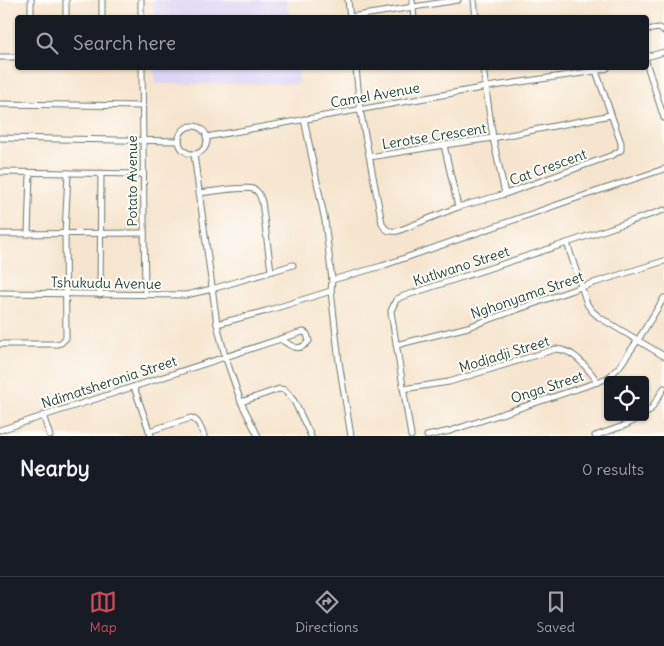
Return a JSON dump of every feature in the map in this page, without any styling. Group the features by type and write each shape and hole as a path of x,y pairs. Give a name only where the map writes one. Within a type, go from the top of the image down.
{"street":[{"path":"30,0 31,15"},
{"path":"66,0 66,15"},
{"path":"102,0 102,15"},
{"path":"141,0 142,15"},
{"path":"348,0 350,15"},
{"path":"359,15 412,3 458,0"},
{"path":"474,0 476,15"},
{"path":"649,30 659,28 664,31"},
{"path":"649,55 664,52"},
{"path":"0,57 15,57"},
{"name":"Potato Avenue","path":"142,70 145,294"},
{"path":"356,70 360,109 370,157"},
{"name":"Cat Crescent","path":"483,70 493,138 505,194 621,150 621,143 595,70"},
{"name":"Camel Avenue","path":"206,137 589,70"},
{"path":"649,70 664,118"},
{"path":"0,104 143,106"},
{"name":"Lerotse Crescent","path":"505,194 458,207 398,231 390,232 382,223 370,157 493,138 611,115"},
{"path":"304,119 325,221 339,362 351,436"},
{"path":"189,127 199,127 207,142 199,153 194,154 182,149 179,141 182,132 189,127"},
{"path":"0,138 179,141"},
{"path":"444,145 458,207"},
{"path":"194,154 217,324 241,402 258,436"},
{"path":"332,280 382,266 664,169"},
{"path":"0,172 143,174"},
{"path":"28,234 30,173"},
{"path":"0,344 56,344 64,341 66,336 65,234 68,173"},
{"path":"100,295 101,173"},
{"path":"199,193 244,188 257,191 263,207 270,271"},
{"name":"Kutlwano Street","path":"411,436 392,311 396,300 664,210"},
{"path":"0,234 144,233"},
{"path":"567,243 587,304 592,311 664,356"},
{"name":"Nghonyama Street","path":"396,345 459,330 581,287 664,263"},
{"name":"Tshukudu Avenue","path":"0,293 186,295 293,265"},
{"path":"217,324 331,291"},
{"name":"Onga Street","path":"427,436 450,431 609,377 615,372 638,340 664,298"},
{"name":"Ndimatsheronia Street","path":"0,430 226,356 280,339 304,332 309,337 309,342 304,347 295,348 280,339"},
{"name":"Modjadji Street","path":"403,389 449,382 556,349 562,349 573,355 598,382"},
{"path":"134,387 150,433 194,418 204,436"},
{"path":"649,411 664,388"},
{"path":"241,402 279,389 285,390 291,395 311,436"},
{"path":"43,415 50,436"},
{"path":"595,436 602,435 633,421"},
{"path":"0,430 2,436"}],"shaded area":[{"path":"153,0 286,0 289,15 154,15"},
{"path":"154,70 297,70 299,84 154,84"}]}
